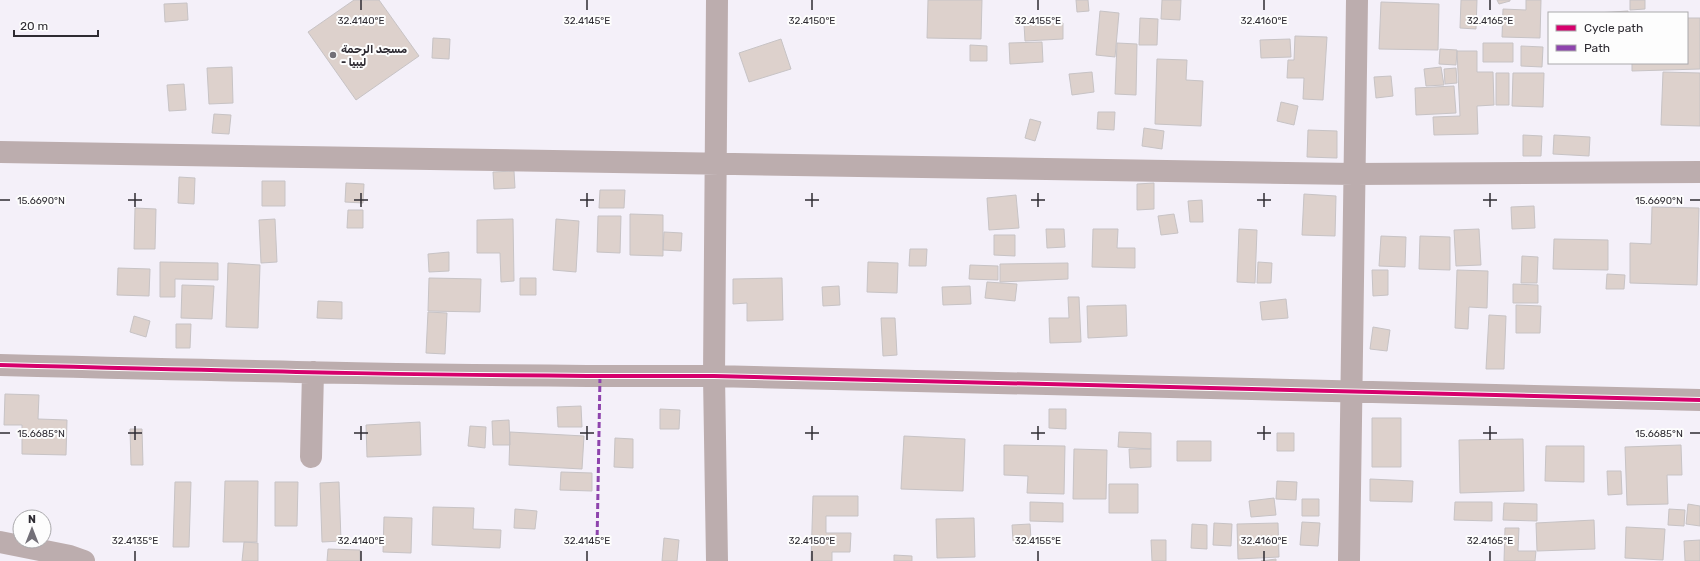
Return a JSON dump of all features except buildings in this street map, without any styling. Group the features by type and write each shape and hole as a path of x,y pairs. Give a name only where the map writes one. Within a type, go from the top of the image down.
{"street":[{"path":"717,0 714,376 717,561"},
{"path":"1349,561 1357,0"},
{"path":"0,152 1354,174 1700,172"},
{"path":"0,365 313,372 714,376 1700,400"},
{"path":"311,457 313,372"},
{"path":"0,542 70,556 84,561"}],"marked path":[{"path":"597,545 600,376"}],"cycle path":[{"path":"0,365 446,375 714,376 1700,400"}],"place":[{"name":"مسجد الرحمة - ليبيا","path":"333,55"}]}
